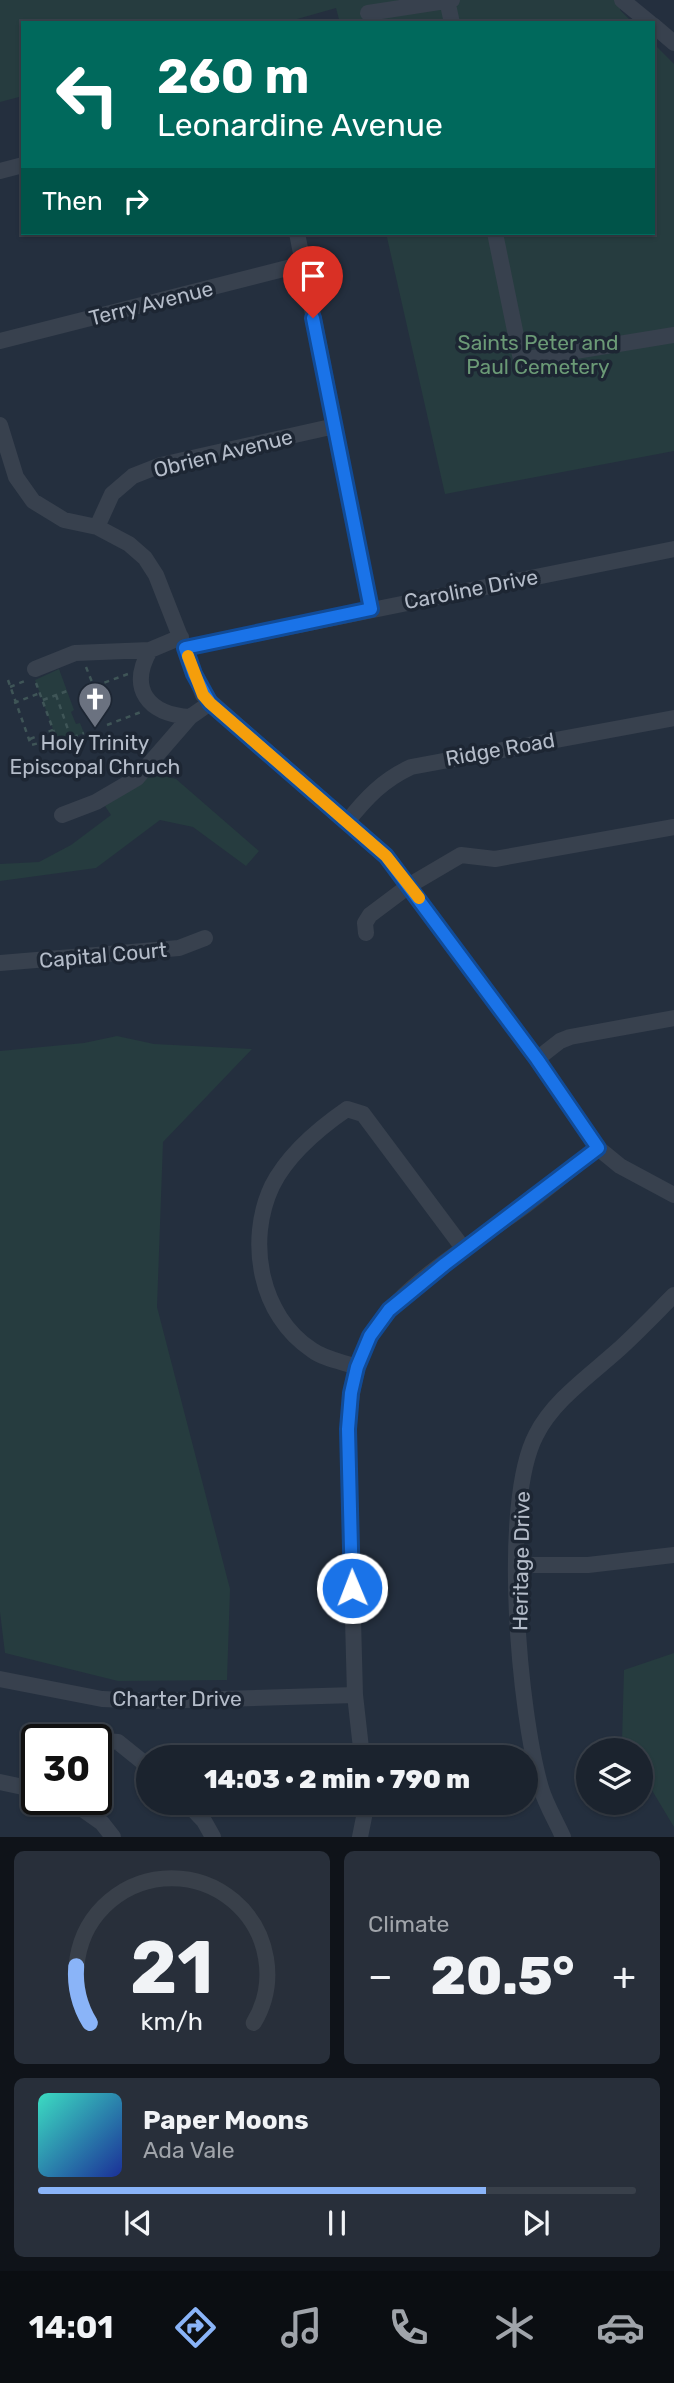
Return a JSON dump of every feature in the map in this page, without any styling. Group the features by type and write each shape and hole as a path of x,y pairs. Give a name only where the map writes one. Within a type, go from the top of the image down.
{"street":[{"path":"368,13 449,0 452,21"},
{"path":"622,0 647,21"},
{"path":"655,27 674,43"},
{"path":"0,170 21,165"},
{"path":"297,235 371,609"},
{"path":"495,235 521,360 674,335"},
{"name":"Terry Avenue","path":"0,341 303,264"},
{"path":"0,425 16,477 33,501 64,520 97,527 130,544 145,558 156,575 194,674 210,703 386,856 537,1059 598,1148 620,1166 674,1195"},
{"name":"Obrien Avenue","path":"97,527 112,494 133,476 161,465 335,426"},
{"name":"Caroline Drive","path":"150,650 674,549"},
{"path":"36,674 75,653 150,650 141,669 140,684 154,707 167,714 190,717"},
{"path":"62,815 96,802 137,778 190,717 210,703"},
{"name":"Ridge Road","path":"347,822 365,799 388,777 411,767 674,718"},
{"path":"366,933 365,923 370,915 410,885 461,855 495,859 674,827"},
{"name":"Capital Court","path":"0,963 179,948 205,938"},
{"path":"537,1059 560,1041 570,1037 674,1018"},
{"path":"357,1367 313,1351 294,1335 285,1327 265,1288 259,1255 260,1219 272,1186 293,1154 346,1109 363,1114 463,1248"},
{"path":"361,1745 355,1695 348,1429 351,1393 357,1367 370,1336 389,1310 463,1248 526,1205 598,1148"},
{"name":"Heritage Drive","path":"563,1837 541,1790 524,1702 518,1565 519,1500 525,1461 537,1433 568,1394 674,1295"},
{"path":"518,1565 588,1564 674,1555"},
{"name":"Charter Drive","path":"0,1679 102,1699 150,1701 355,1695"},
{"path":"112,1741 118,1742 136,1757"},
{"path":"0,1782 21,1787"},
{"path":"91,1815 102,1823 113,1837"},
{"path":"198,1815 213,1837"},
{"path":"360,1837 364,1815"}],"path":[{"path":"92,681 93,687 141,669"},
{"path":"10,687 36,674"},
{"path":"8,680 31,745 57,739"},
{"path":"43,700 68,691"},
{"path":"15,703 40,693 58,743 84,733"},
{"path":"56,695 71,738"},
{"path":"107,725 154,707"},
{"path":"28,740 53,730"}],"green space":[{"path":"0,0 624,0 620,10 631,21 339,21 336,8 290,21 21,21 21,97 0,102"},
{"name":"Saints Peter and Paul Cemetery","path":"655,45 674,64 674,451 445,494 386,235 655,235"},
{"path":"59,669 74,710 71,712 84,733 58,743 35,680"},
{"path":"155,773 176,779 259,851 246,866 193,827 160,820 96,868 0,881 0,864 39,862 71,845 111,815 105,806"},
{"path":"117,1036 154,1044 252,1049 163,1142 157,1307 230,1589 227,1680 118,1681 5,1653 0,1612 0,1051 84,1043"},
{"path":"674,1653 674,1827 653,1792 653,1738 622,1738 624,1670"}],"slow traffic":[{"path":"188,656 203,695 210,703 386,856 419,898"}],"place":[{"name":"Holy Trinity Episcopal Chruch","path":"95,729"}],"route":[{"path":"313,318 371,609 185,648 203,695 210,703 386,856 410,885 537,1059 598,1148 526,1205 463,1248 389,1310 370,1336 357,1367 351,1393 348,1429 352,1588"}]}
